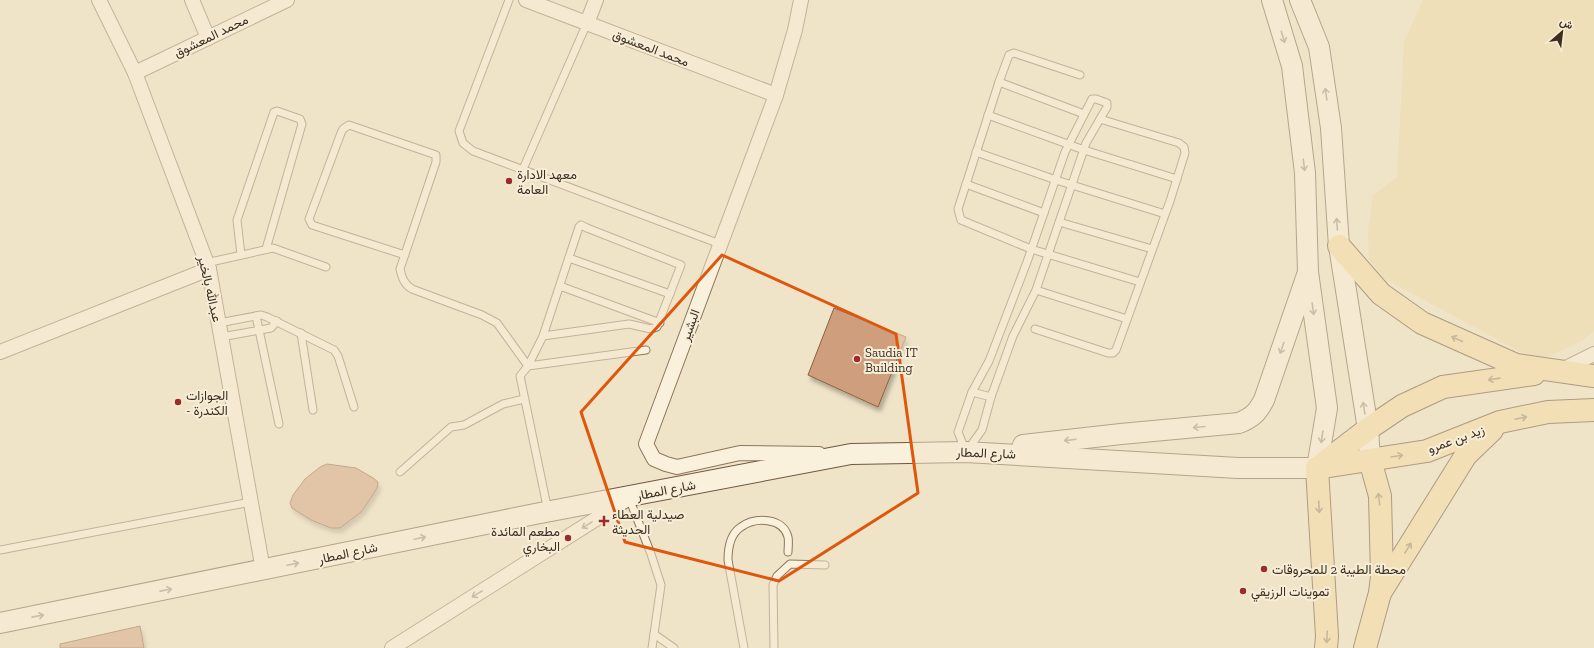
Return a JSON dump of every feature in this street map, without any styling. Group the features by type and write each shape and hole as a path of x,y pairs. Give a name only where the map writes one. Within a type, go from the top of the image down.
{"main road":[{"path":"1272,0 1292,66 1305,173 1308,272 1327,408 1317,468 1327,636 1326,648"},
{"path":"1300,0 1319,47 1331,128 1339,246 1368,429 1370,460 1380,496 1382,576 1380,593 1365,648"},
{"path":"1339,246 1381,294 1422,323 1516,365 1594,376"},
{"path":"966,452 1121,434 1239,424 1248,420 1256,413 1264,400 1308,272"},
{"path":"1317,468 1368,429 1402,406 1443,387 1560,371"},
{"name":"زيد بن عمرو","path":"1317,468 1427,451 1500,422 1548,412 1594,410"},
{"path":"1380,593 1466,455 1500,422"},
{"name":"شارع المطار","path":"0,623 548,512 852,454 966,452 1238,468 1317,468"}],"street":[{"name":"عبدالله بالخير","path":"99,0 134,73 207,266 219,323 263,570"},
{"path":"192,0 208,38"},
{"name":"محمد المعشوق","path":"134,73 287,0"},
{"name":"محمد المعشوق","path":"526,0 776,95"},
{"path":"587,23 596,0"},
{"name":"البشير","path":"801,0 795,30 776,95 646,444 654,459 677,467 740,453 852,454"},
{"path":"0,352 207,266"},
{"path":"1560,371 1594,354"},
{"path":"392,648 630,497"}],"lane":[{"path":"509,0 460,131 463,144 473,151 720,244"},
{"path":"523,170 587,23"},
{"path":"1080,75 1014,53 1009,55 958,209 961,220 1032,249 1140,282"},
{"path":"999,82 1084,114"},
{"path":"1092,99 1096,99 1107,103 1108,105 1086,142 1036,290 1013,336 991,396 982,430 966,452 958,432 972,392 989,361 1032,249 1069,145 1089,102 1092,99"},
{"path":"241,255 237,220 274,112 277,111 300,119 302,124 266,249"},
{"path":"988,115 1069,145 1177,179"},
{"path":"1035,329 1108,353 1113,353 1116,350 1177,179 1185,153 1184,147 1179,143 1100,119"},
{"path":"405,255 312,225 309,219 341,133 343,129 349,125 436,155 436,162 405,255 400,268 401,276 412,290 482,315 497,323 528,366"},
{"path":"976,152 1056,180 1165,214"},
{"path":"966,184 1044,213"},
{"path":"1059,222 1152,249"},
{"path":"543,336 629,324 652,329 657,327 660,323 680,265 581,225 579,227 543,336 528,366 520,376 548,512"},
{"path":"207,266 241,255 273,248 326,267"},
{"path":"569,258 670,294"},
{"path":"560,286 660,323"},
{"path":"1036,290 1128,318"},
{"path":"219,323 256,316 267,317 331,348 336,353 354,408"},
{"path":"256,316 278,424"},
{"path":"221,337 271,328 277,321"},
{"path":"1000,332 1013,336"},
{"path":"301,333 313,410"},
{"path":"528,366 554,361 646,350"},
{"path":"972,392 991,396"},
{"path":"400,472 450,427 464,425 503,404 524,399"},
{"path":"630,497 661,585 652,648"},
{"path":"0,550 251,502"},
{"path":"744,648 728,560 728,548 741,527 747,523 765,520 778,524 787,535 788,552"},
{"path":"774,648 773,585 777,576 790,564 825,565"},
{"path":"654,634 674,648"}],"highlighted area":[{"path":"722,255 896,334 918,493 779,581 625,542 581,412"}],"sand":[{"path":"1423,0 1594,0 1594,331 1582,341 1548,357 1528,356 1385,279 1369,260 1368,230 1373,195 1397,177 1404,42"}],"building":[{"path":"834,308 906,337 878,407 808,375"},
{"path":"327,464 356,468 378,482 377,488 361,512 340,528 331,528 311,520 292,508 290,503 293,495 305,479 320,467"},
{"path":"140,626 144,648 60,648 60,644"}],"place":[{"name":"معهد الادارة العامة","path":"509,181"},
{"name":"Saudia IT Building","path":"857,359"},
{"name":"الجوازات - الكندرة","path":"178,402"},
{"name":"صيدلية العطاء الحديثة","path":"604,521"},
{"name":"مطعم المائدة البخاري","path":"568,538"},
{"name":"محطة الطيبة 2 للمحروقات","path":"1264,569"},
{"name":"تموينات الرزيقي","path":"1243,591"}]}
